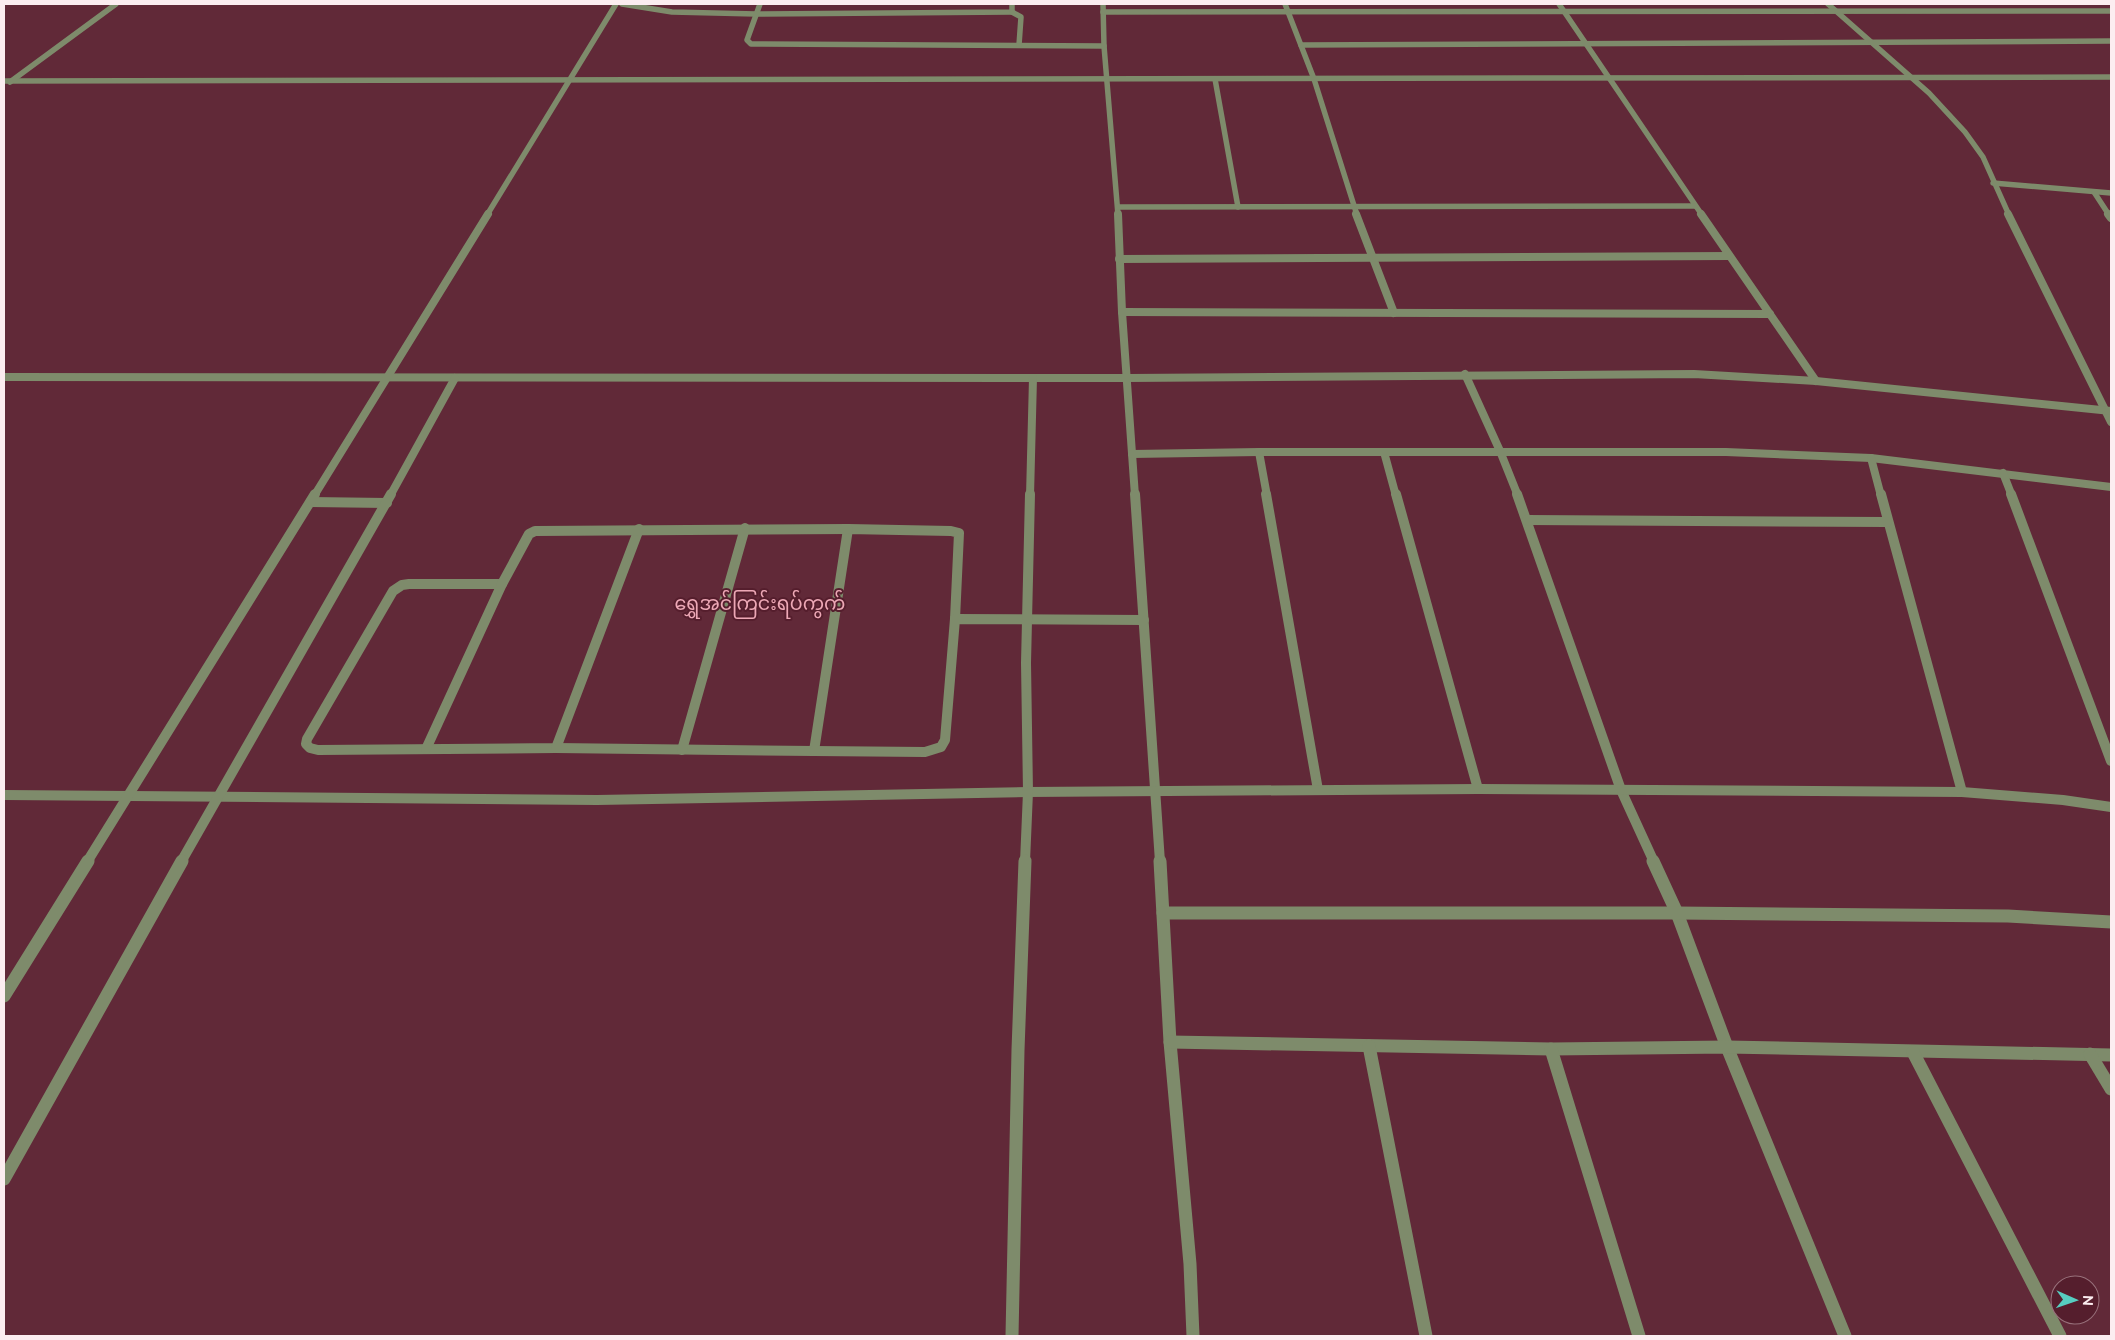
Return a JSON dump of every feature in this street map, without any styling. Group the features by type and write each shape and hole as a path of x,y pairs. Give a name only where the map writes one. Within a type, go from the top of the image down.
{"street":[{"path":"4,87 116,4"},
{"path":"4,996 311,502 432,302 572,80 616,4"},
{"path":"622,4 672,12 756,14 1012,12 1021,17 1019,45"},
{"path":"760,4 747,40 757,44 1104,46"},
{"path":"912,13 914,4"},
{"path":"1012,4 1012,12"},
{"path":"1103,4 1106,79 1118,207 1122,312 1156,791 1170,1042 1190,1264 1194,1336"},
{"path":"1196,4 1197,12"},
{"path":"1285,4 1314,79 1354,208 1394,313"},
{"path":"1364,4 1368,12"},
{"path":"1463,4 1468,11"},
{"path":"1559,4 1816,381"},
{"path":"1644,4 1651,12"},
{"path":"1729,4 1736,12"},
{"path":"1828,4 1912,78 1957,122 1982,156 1993,183 2108,411 2111,422"},
{"path":"1921,4 1930,11"},
{"path":"2009,4 2018,11"},
{"path":"2101,4 2111,11"},
{"path":"1103,12 2111,11"},
{"path":"1301,44 2111,41"},
{"path":"4,81 2111,78"},
{"path":"1215,79 1238,207"},
{"path":"1993,183 2111,193"},
{"path":"2094,192 2111,218"},
{"path":"1118,207 1695,206"},
{"path":"1119,259 1729,256"},
{"path":"1122,312 1770,314"},
{"path":"4,377 1128,378 1465,374 1694,374 1816,381 2108,411"},
{"path":"1465,374 1500,451 1527,520 1622,790 1678,913 1727,1047 1845,1336"},
{"path":"4,1179 69,1058 387,503 455,378"},
{"path":"1012,1336 1018,1050 1028,792 1026,663 1033,378"},
{"path":"1132,454 1500,451 1726,452 1871,458 2111,487"},
{"path":"1259,452 1318,790"},
{"path":"1384,452 1478,788"},
{"path":"1871,458 1962,792"},
{"path":"2003,473 2111,761"},
{"path":"311,502 387,503"},
{"path":"1527,520 1887,522"},
{"path":"682,750 745,528"},
{"path":"556,748 639,529"},
{"path":"426,749 502,584 529,534 535,532 639,529 848,529 951,531 959,533 955,619 945,740 941,746 925,752 556,748 318,750 310,748 306,744 306,739 393,591 402,585 409,584 502,584"},
{"path":"814,751 848,529"},
{"path":"955,619 1028,621 1144,620"},
{"path":"4,795 130,794 597,800 1028,792 1478,788 1962,792 2063,800 2111,807"},
{"path":"1163,913 1678,913 2008,916 2111,922"},
{"path":"1170,1042 1551,1049 1727,1047 2111,1055"},
{"path":"1369,1046 1426,1336"},
{"path":"1551,1049 1639,1336"},
{"path":"1913,1052 2060,1336"},
{"path":"2090,1054 2111,1089"}],"district":[{"name":"ရွှေအင်ကြင်းရပ်ကွက်","path":"760,603"}]}
